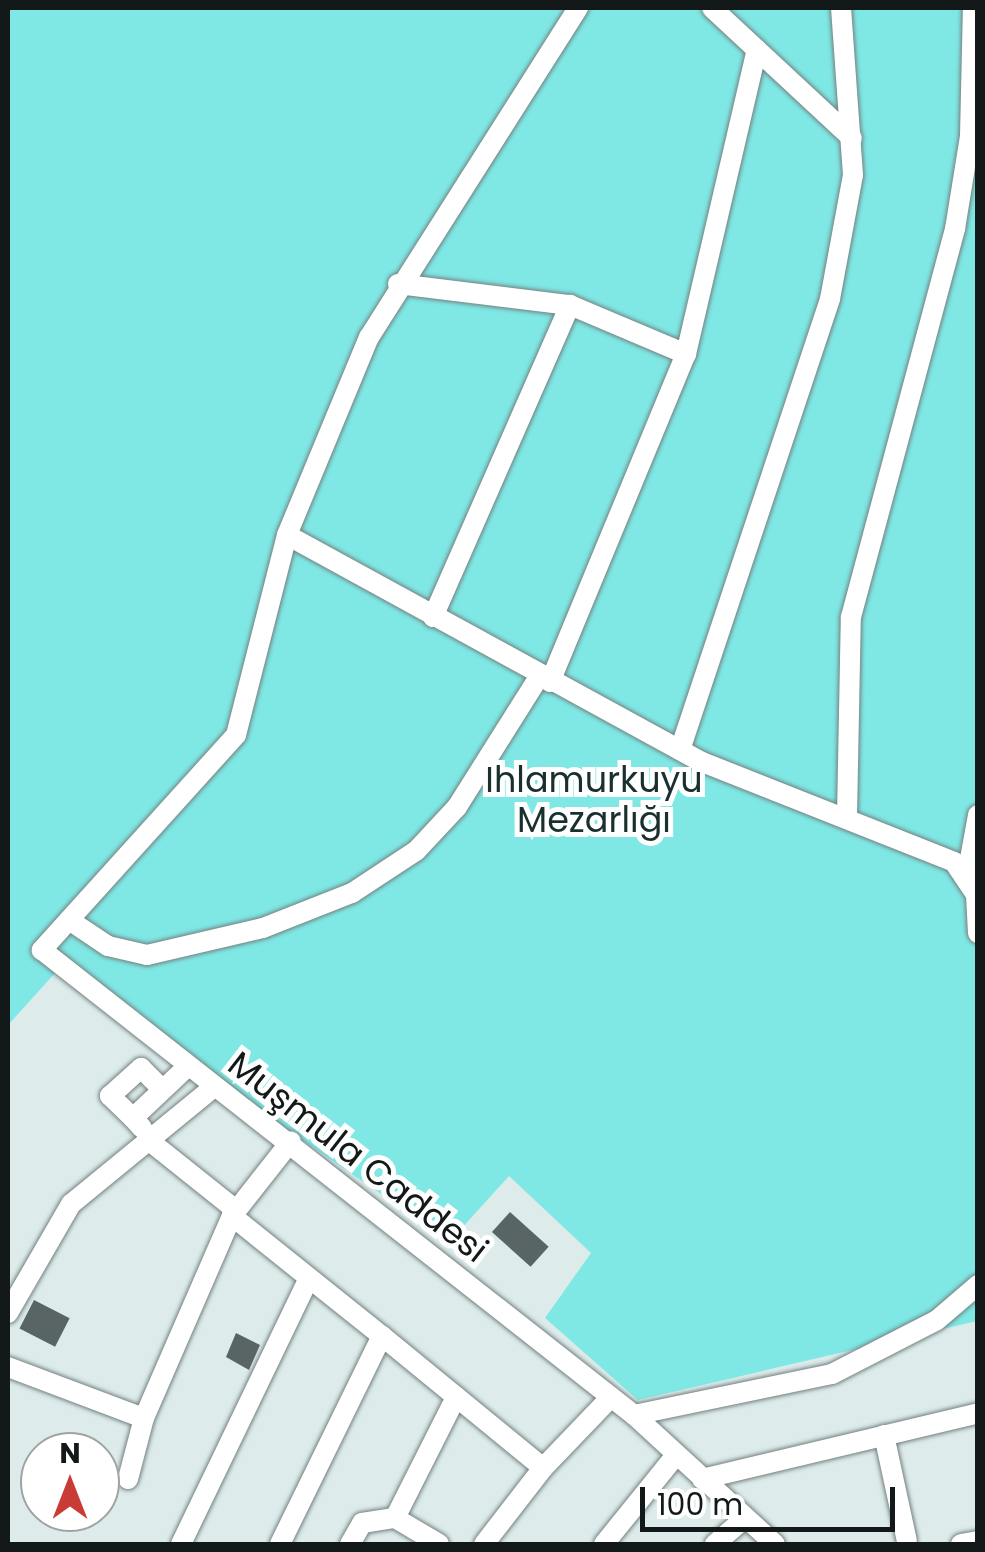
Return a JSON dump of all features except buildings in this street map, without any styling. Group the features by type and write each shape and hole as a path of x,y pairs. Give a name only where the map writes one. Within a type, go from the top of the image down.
{"street":[{"path":"578,8 398,284 287,534 236,735 69,920 108,946 147,955 263,928 352,893 416,851 457,807 545,679 686,354 758,50"},
{"path":"712,8 852,138"},
{"path":"680,750 830,300 853,175 840,8"},
{"path":"847,817 851,617 955,229 970,136 973,8"},
{"path":"398,284 570,305 686,354"},
{"path":"433,616 570,305"},
{"path":"287,534 680,750 926,846 968,875"},
{"path":"978,815 968,875 978,933"},
{"name":"Muşmula Caddesi","path":"69,920 42,950 187,1068 291,1141 634,1416 775,1544"},
{"path":"162,1090 140,1068 110,1096 149,1138 309,1278 543,1468"},
{"path":"132,1118 187,1068"},
{"path":"8,1313 71,1204 214,1087"},
{"path":"128,1479 144,1418 234,1213 291,1141"},
{"path":"181,1544 309,1278"},
{"path":"634,1416 832,1374 938,1320 978,1285"},
{"path":"280,1544 382,1336"},
{"path":"8,1368 144,1418"},
{"path":"395,1518 456,1397"},
{"path":"484,1544 543,1468 610,1397"},
{"path":"702,1479 977,1415"},
{"path":"884,1434 909,1544"},
{"path":"604,1544 676,1455"},
{"path":"350,1544 362,1522 395,1518 439,1544"},
{"path":"715,1544 745,1518"},
{"path":"961,1544 978,1541"}],"green space":[{"name":"Ihlamurkuyu Mezarlığı","path":"8,8 977,8 977,1321 638,1400 545,1318 591,1253 509,1176 450,1241 56,972 8,1025"}]}
